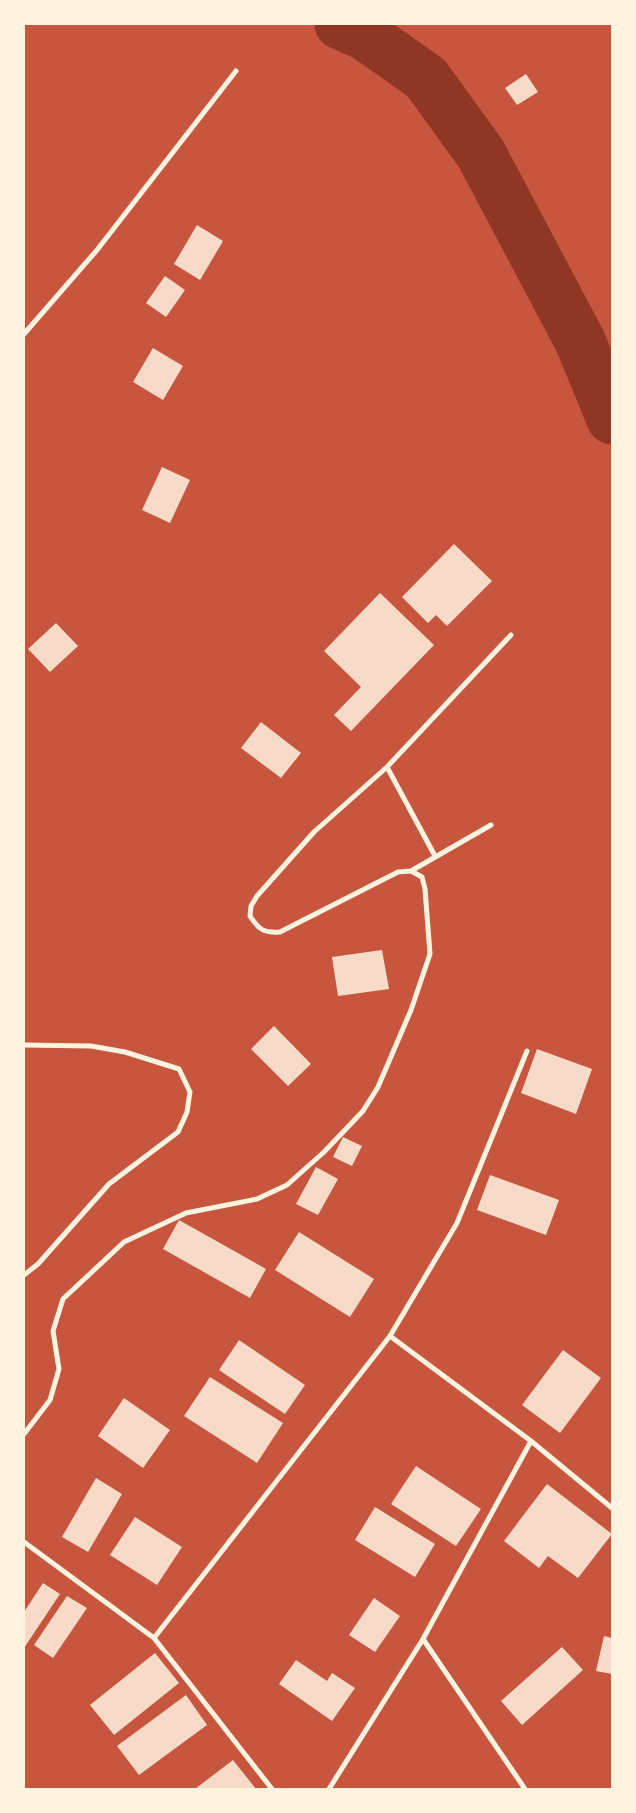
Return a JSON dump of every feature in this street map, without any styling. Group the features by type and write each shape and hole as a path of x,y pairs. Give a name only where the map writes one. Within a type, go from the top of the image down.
{"street":[{"path":"24,334 97,250 236,71"},
{"path":"491,825 411,870 398,872 280,932 268,933 256,926 250,916 251,906 256,896 314,832 387,767 511,635"},
{"path":"387,767 436,856"},
{"path":"24,1434 50,1400 58,1369 53,1331 63,1299 124,1242 186,1213 257,1199 287,1186 324,1152 363,1111 378,1087 411,1010 430,954 425,889 422,877 411,870"},
{"path":"24,1045 91,1046 125,1052 179,1069 190,1092 187,1112 178,1132 109,1184 38,1264 24,1275"},
{"path":"154,1638 390,1336 457,1223 526,1051"},
{"path":"390,1336 531,1441 612,1508"},
{"path":"329,1789 423,1639 531,1441"},
{"path":"24,1542 154,1638 272,1789"},
{"path":"423,1639 526,1789"}],"building":[{"path":"526,74 538,92 517,105 505,88"},
{"path":"197,225 223,241 200,280 174,264"},
{"path":"165,276 185,290 166,317 146,303"},
{"path":"153,348 183,366 163,400 133,382"},
{"path":"162,467 190,480 170,523 142,510"},
{"path":"454,544 492,581 447,626 436,615 428,623 402,597"},
{"path":"380,593 434,645 351,731 334,715 361,687 324,651"},
{"path":"56,623 78,646 50,672 28,649"},
{"path":"261,722 301,753 281,778 241,748"},
{"path":"382,950 389,989 338,996 332,957"},
{"path":"274,1026 311,1064 288,1086 251,1049"},
{"path":"537,1049 592,1069 576,1114 521,1093"},
{"path":"343,1137 362,1146 352,1166 333,1157"},
{"path":"316,1167 338,1179 318,1215 296,1204"},
{"path":"490,1175 559,1200 546,1235 477,1210"},
{"path":"179,1220 266,1269 250,1298 163,1249"},
{"path":"299,1232 374,1279 350,1317 275,1270"},
{"path":"239,1340 305,1385 285,1414 219,1370"},
{"path":"563,1350 601,1378 560,1433 522,1405"},
{"path":"210,1377 283,1423 257,1463 184,1416"},
{"path":"124,1398 170,1430 143,1468 98,1436"},
{"path":"416,1466 481,1509 456,1546 391,1504"},
{"path":"96,1478 122,1494 88,1552 62,1537"},
{"path":"547,1484 612,1534 578,1578 548,1556 539,1568 504,1541"},
{"path":"375,1507 435,1544 415,1577 355,1540"},
{"path":"135,1517 182,1547 157,1585 110,1555"},
{"path":"43,1583 60,1594 24,1648 24,1612"},
{"path":"67,1596 87,1608 53,1658 34,1645"},
{"path":"374,1598 400,1616 375,1652 349,1635"},
{"path":"604,1636 612,1638 612,1674 596,1671"},
{"path":"562,1647 583,1670 522,1725 501,1701"},
{"path":"155,1653 179,1683 114,1735 90,1705"},
{"path":"296,1660 327,1681 332,1673 355,1688 332,1721 279,1684"},
{"path":"186,1695 207,1725 139,1775 117,1746"},
{"path":"233,1760 256,1789 195,1789"}],"waterway":[{"path":"340,24 365,35 426,78 481,154 580,341 612,419"}]}
